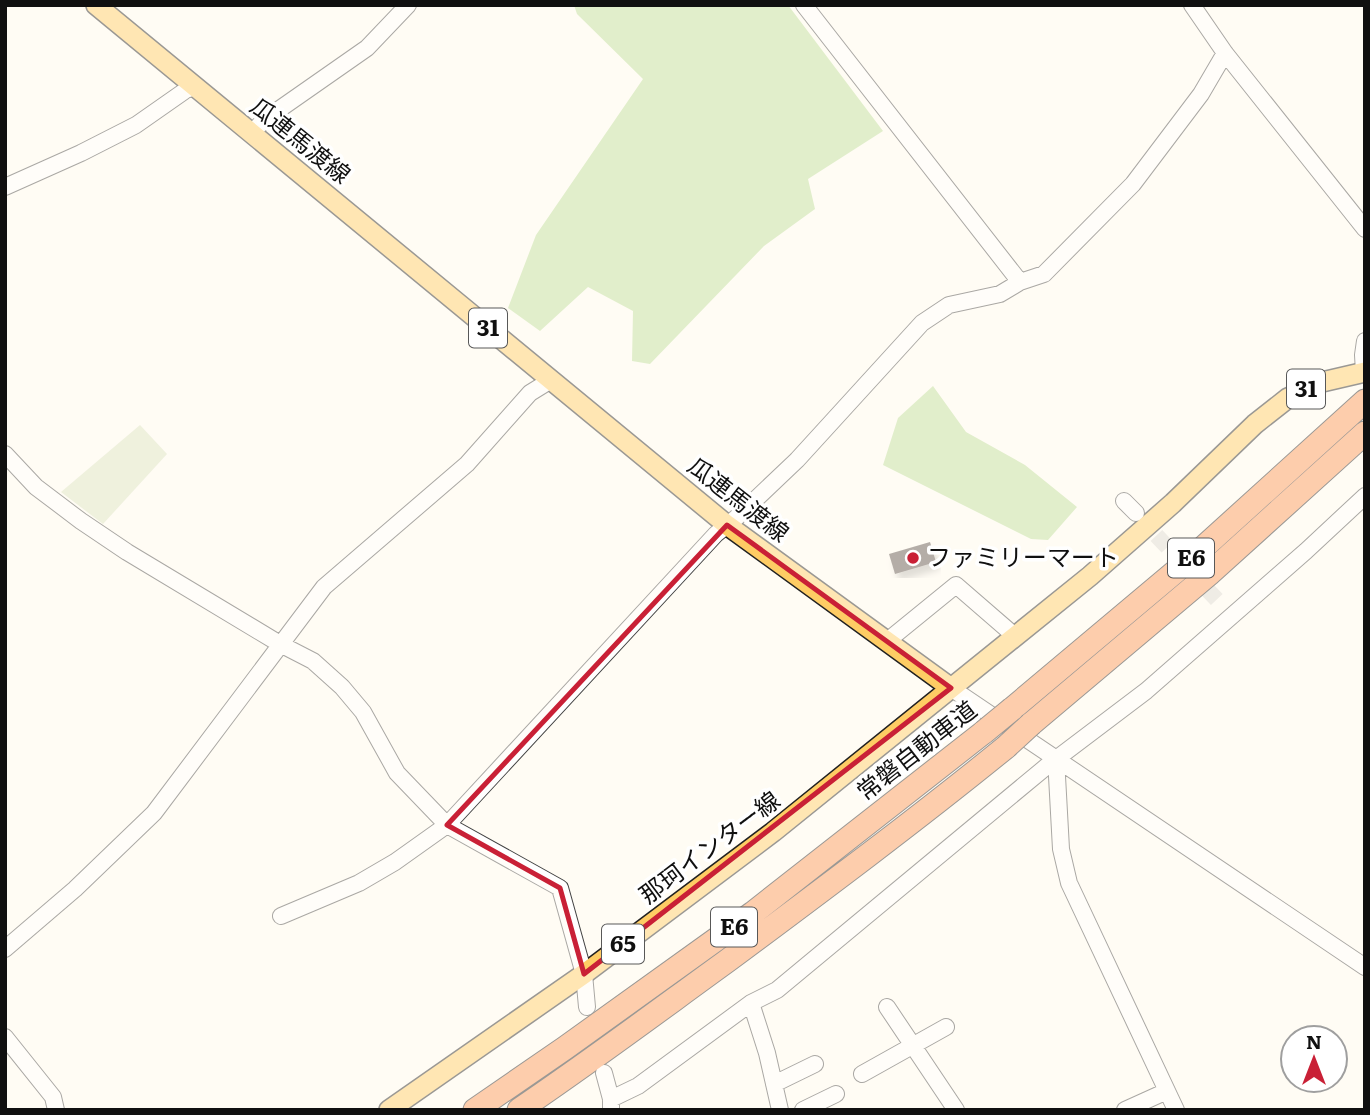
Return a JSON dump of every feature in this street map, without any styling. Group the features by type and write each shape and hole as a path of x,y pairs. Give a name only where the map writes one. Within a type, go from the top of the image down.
{"highway":[{"name":"常磐自動車道","path":"475,1110 753,913 984,732 1194,556 1365,401"},
{"name":"E6","path":"519,1110 589,1062 932,807 1209,574 1365,433"}],"main road":[{"name":"瓜連馬渡線","path":"107,9 195,87 727,525 951,688"},
{"name":"31","path":"951,688 1111,558 1255,424 1289,398 1322,382 1365,372"},
{"name":"那珂インター線","path":"389,1110 584,974 773,832 951,688"}],"street":[{"path":"252,133 264,120 366,48 408,5"},
{"path":"804,5 1020,282"},
{"path":"1192,5 1225,53 1365,229"},
{"path":"281,916 359,883 396,862 447,825 716,534 797,460 922,323 949,305 1000,293 1020,282 1044,274 1133,184 1201,94 1225,53"},
{"path":"5,187 136,125 186,90 195,87"},
{"path":"1365,341 1365,372"},
{"path":"5,949 75,889 154,813 324,587 467,464 530,394 551,380"},
{"path":"5,454 36,487 127,552 313,661 342,687 363,712 397,773 447,825 560,888 584,974 587,1007"},
{"path":"604,1073 611,1104 751,1003 778,990 1056,758 1146,691 1365,496"},
{"path":"1124,501 1136,513"},
{"path":"886,642 956,585 1016,637"},
{"path":"1220,603 1232,615"},
{"path":"951,688 1365,967"},
{"path":"1056,758 1061,849 1069,883 1176,1110"},
{"path":"751,1003 780,1110"},
{"path":"887,1007 956,1110"},
{"path":"862,1074 946,1027"},
{"path":"5,1037 53,1097 56,1110"},
{"path":"774,1084 815,1064"},
{"path":"1125,1110 1167,1091"},
{"path":"803,1110 836,1094"}],"highlighted area":[{"path":"727,525 951,688 584,974 560,888 447,825"}],"green space":[{"path":"574,5 788,5 883,131 808,179 815,209 764,246 650,364 632,361 633,311 588,287 540,331 508,308 536,235 643,79 577,14"},
{"path":"933,386 966,432 1025,465 1077,507 1048,540 1031,539 883,465 898,418"},
{"path":"140,425 167,454 103,524 61,492"}],"building":[{"name":"ファミリーマート","path":"930,542 936,562 895,574 889,554"}],"tunnel":[{"path":"1140,518 1220,603"}],"place":[{"name":"ファミリーマート","path":"913,558"}]}
